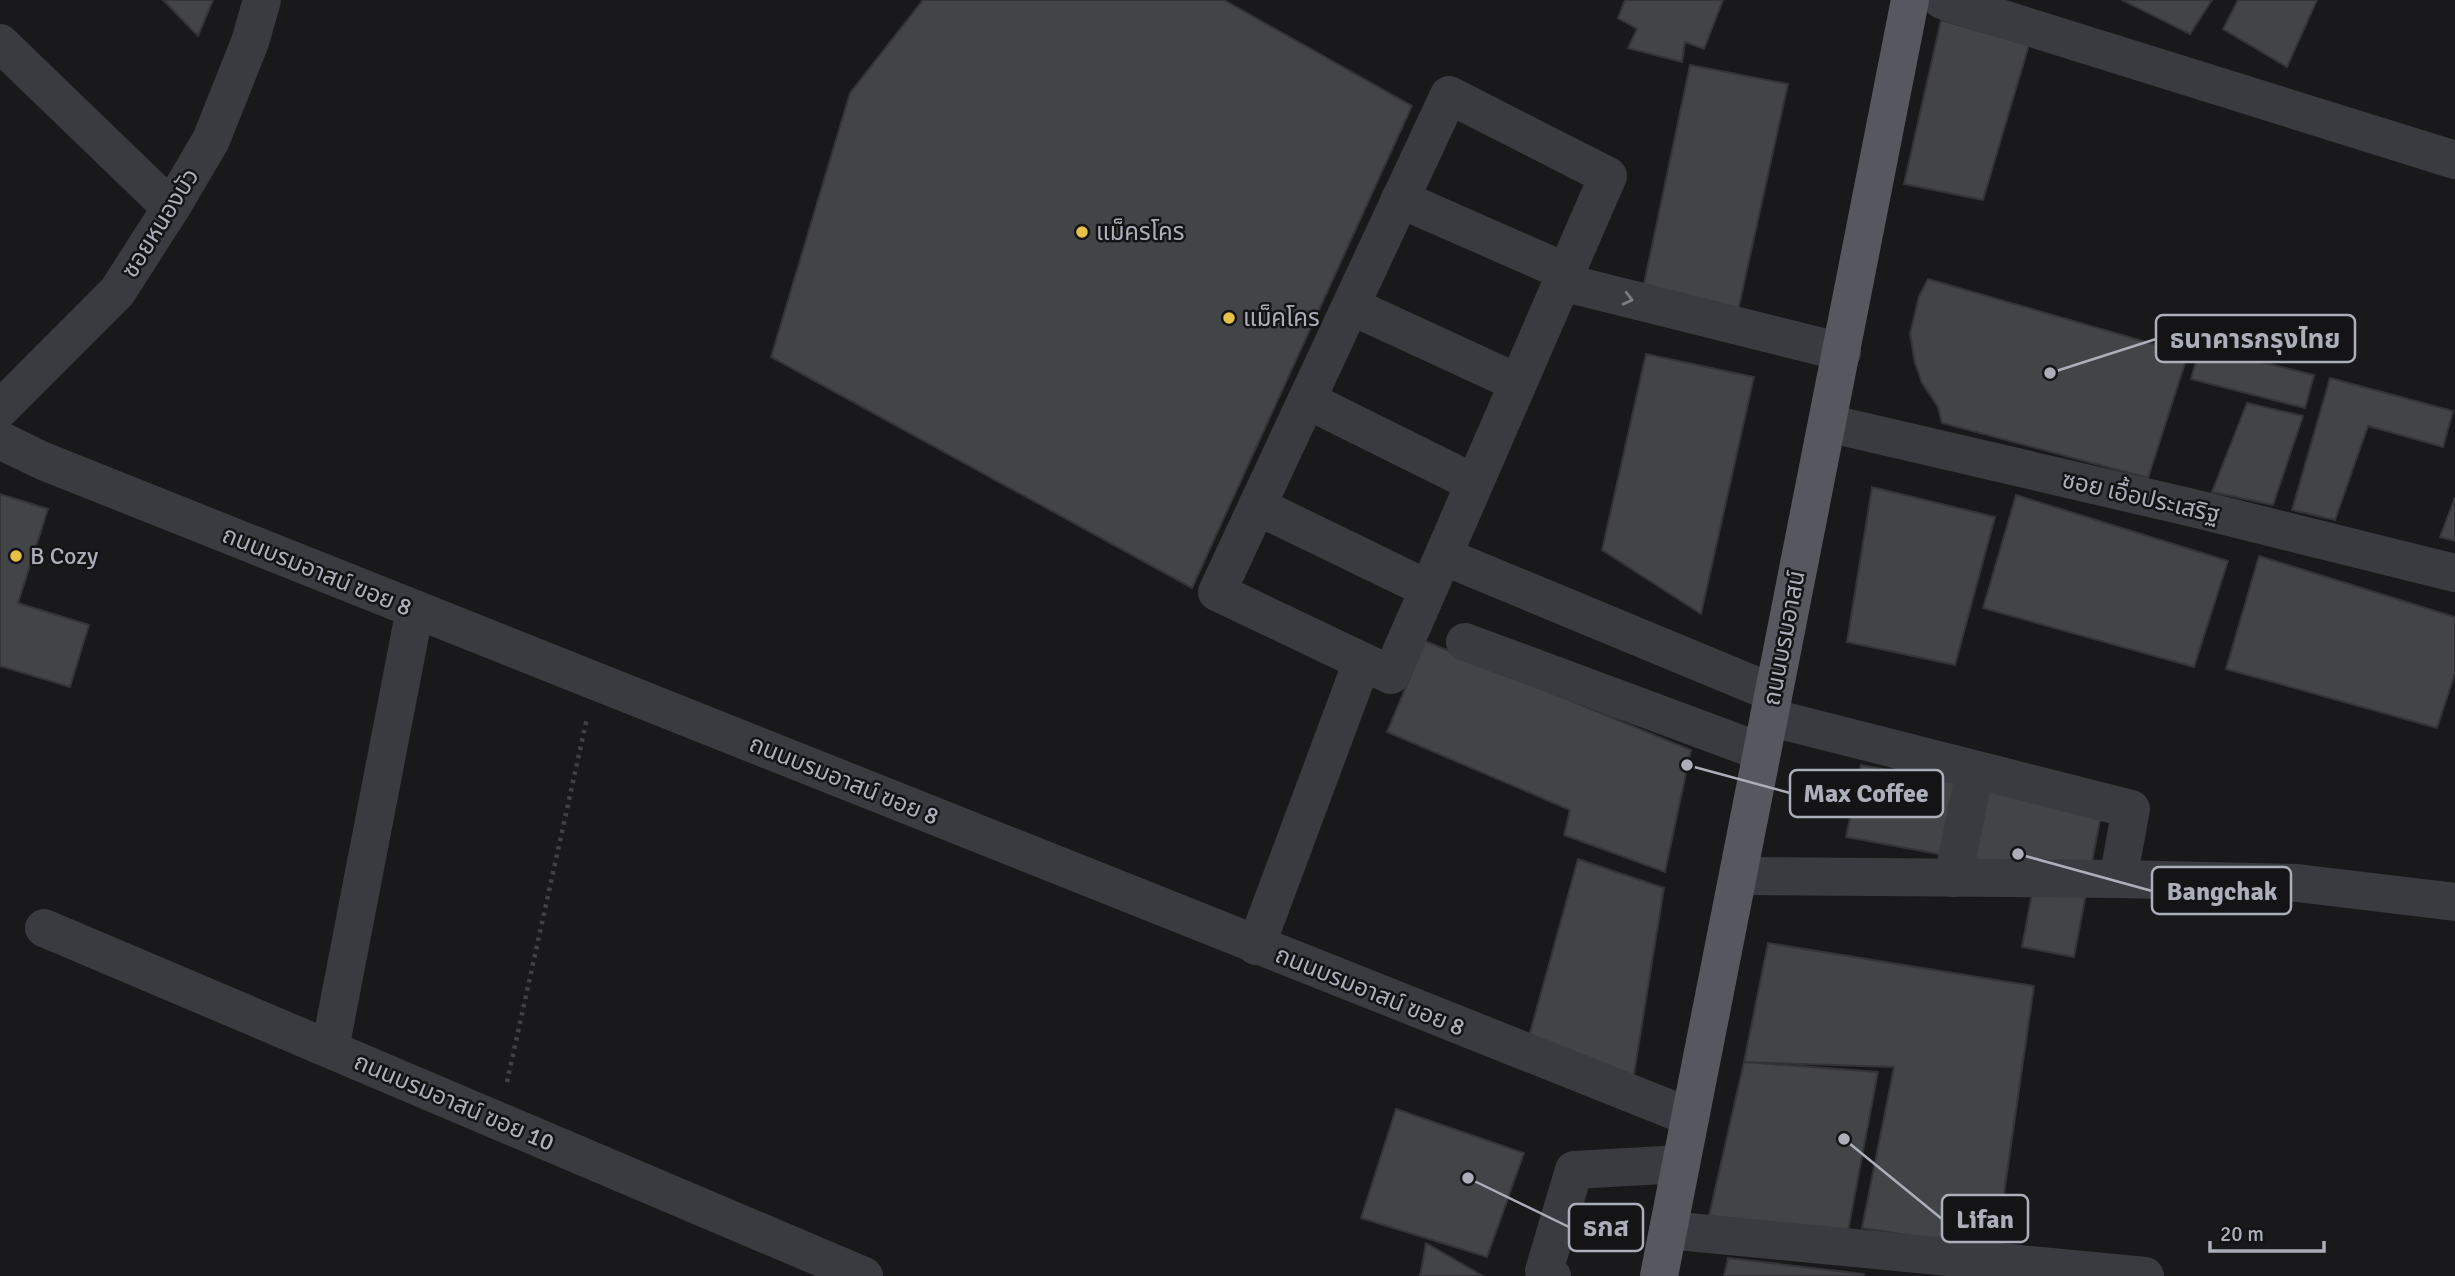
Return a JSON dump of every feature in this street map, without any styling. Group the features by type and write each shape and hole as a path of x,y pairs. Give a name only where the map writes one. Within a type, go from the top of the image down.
{"main road":[{"name":"ถนนบรมอาสน์","path":"1659,1276 1910,0"}],"street":[{"name":"ซอยหนองบัว","path":"0,409 117,292 171,208 211,140 250,42 262,0"},
{"path":"1942,0 2455,160"},
{"path":"0,43 171,208"},
{"path":"1449,95 1608,176 1391,675 1217,592 1400,199 1449,95"},
{"path":"1400,199 1564,277 1842,352"},
{"path":"1351,306 1518,383"},
{"path":"1307,400 1474,483"},
{"name":"ซอย เอื้อประเสริฐ","path":"1827,423 2197,509 2455,573"},
{"name":"ถนนบรมอาสน์ ฃอย 8","path":"0,440 43,461 1690,1117"},
{"path":"1257,506 1435,573 1768,721"},
{"path":"330,1049 415,609"},
{"path":"1465,642 1768,721 2131,809 2118,879"},
{"path":"1256,946 1362,662"},
{"path":"1953,878 1975,771"},
{"path":"1738,876 2297,883 2455,902"},
{"name":"ถนนบรมอาสน์ ฃอย 10","path":"44,928 864,1276"},
{"path":"1552,1276 1544,1271 1574,1170 1681,1164"},
{"path":"1668,1230 2145,1276"}],"path":[{"path":"499,1121 595,681"}],"building":[{"path":"163,0 213,0 198,36"},
{"name":"แม็ครโคร","path":"923,0 1224,0 1412,106 1192,588 771,357 850,93"},
{"path":"1625,0 1723,0 1704,49 1685,42 1682,62 1628,48 1637,29 1618,18"},
{"path":"2122,0 2212,0 2190,34"},
{"path":"2238,0 2317,0 2287,67 2223,29"},
{"path":"1941,20 2029,45 1983,200 1904,184"},
{"path":"1690,65 1788,84 1737,315 1641,298"},
{"path":"1928,279 2188,354 2148,478 1942,423 1938,407 1922,383 1910,334 1919,296"},
{"path":"2200,347 2314,375 2305,408 2191,379"},
{"path":"1646,354 1754,377 1701,614 1602,550"},
{"path":"2330,378 2453,411 2443,447 2368,426 2335,520 2292,510"},
{"path":"2247,403 2303,416 2273,505 2212,492"},
{"path":"1872,487 1995,517 1955,665 1847,642"},
{"name":"B Cozy","path":"0,494 48,509 18,603 89,625 70,687 0,666"},
{"path":"2016,495 2228,561 2194,667 1983,608"},
{"path":"2455,497 2455,541 2440,537"},
{"path":"2259,556 2455,617 2455,673 2437,728 2226,669"},
{"path":"1425,641 1691,750 1665,872 1564,835 1570,810 1387,732"},
{"path":"1861,765 2102,810 2074,957 2022,947 2036,872 1846,837"},
{"path":"1578,859 1664,888 1633,1080 1528,1040"},
{"path":"1768,943 2034,986 1996,1249 1862,1228 1894,1067 1744,1062"},
{"path":"1744,1062 1878,1072 1848,1231 1709,1216"},
{"path":"1396,1109 1524,1153 1487,1257 1361,1218"},
{"path":"1426,1243 1483,1276 1420,1276"},
{"path":"1728,1258 1864,1274 1724,1276"}],"place":[{"name":"แม็ครโคร","path":"1082,232"},
{"name":"แม็คโคร","path":"1229,318"},
{"name":"ธนาคารกรุงไทย","path":"2050,373"},
{"name":"B Cozy","path":"16,556"},
{"name":"Max Coffee","path":"1687,765"},
{"name":"Bangchak","path":"2018,854"},
{"name":"Lifan","path":"1844,1139"},
{"name":"ธกส","path":"1468,1178"}]}
